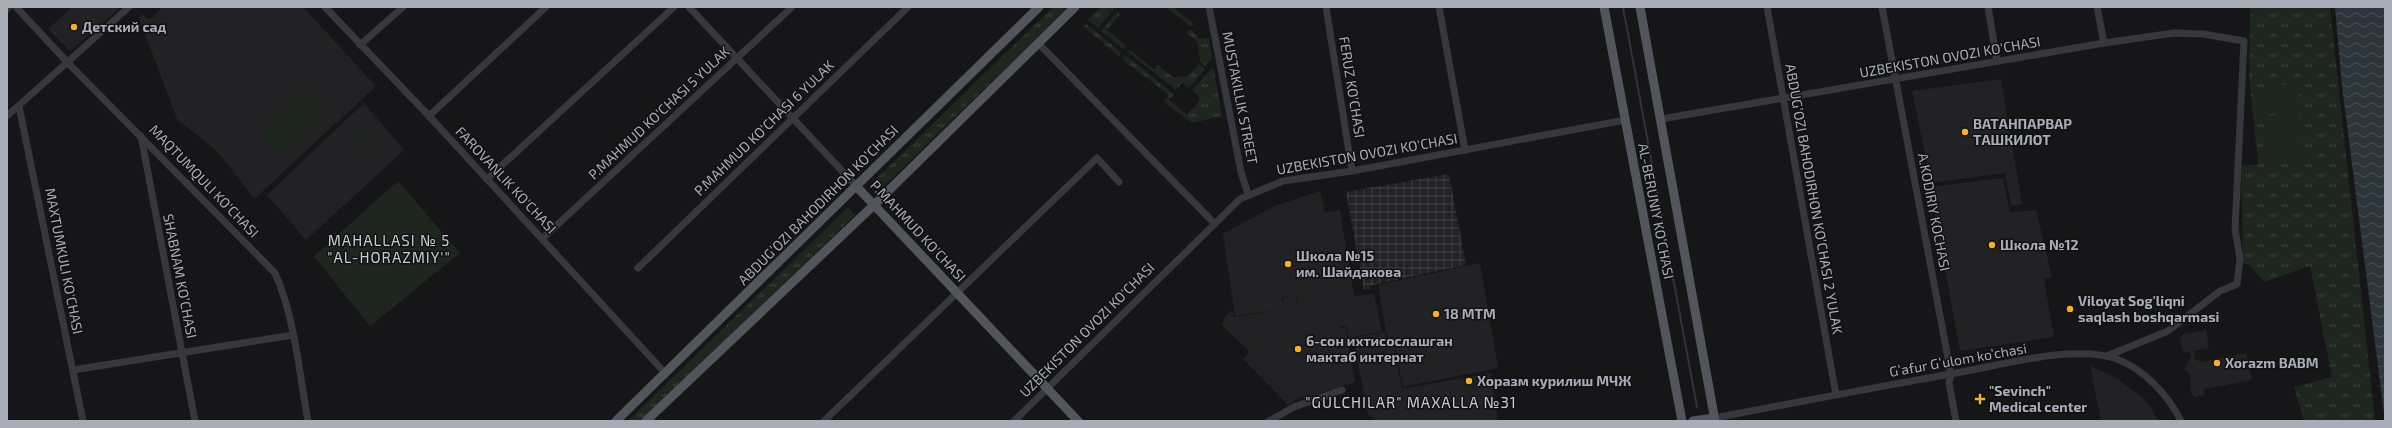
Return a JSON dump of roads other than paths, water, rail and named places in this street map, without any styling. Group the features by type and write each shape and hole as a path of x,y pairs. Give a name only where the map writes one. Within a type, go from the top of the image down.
{"main road":[{"name":"ABDUG’OZI BAHODIRHON KO’CHASI","path":"616,421 655,381 666,374 1039,7"},
{"path":"646,421 874,205 1075,7"},
{"name":"AL-BERUNIY KO’CHASI","path":"1604,7 1682,421"},
{"name":"AL-BERUNIY KO’CHASI","path":"1640,7 1714,419"},
{"name":"P.MAHMUD KO'CHASI","path":"857,187 1078,421"},
{"path":"1693,421 1714,419"}],"street":[{"name":"MAQTUMQULI KO'CHASI","path":"16,7 68,63 141,135 275,273 281,288 293,335 308,421"},
{"path":"7,116 129,7"},
{"name":"FAROVANLIK KO'CHASI","path":"325,7 543,238 666,374"},
{"path":"360,45 403,7"},
{"path":"429,116 546,7"},
{"path":"487,179 674,7"},
{"name":"P.MAHMUD KO'CHASI","path":"690,7 738,57 792,119 857,187"},
{"name":"P.MAHMUD KO'CHASI 5 YULAK","path":"543,238 792,7"},
{"name":"P.MAHMUD KO'CHASI 6 YULAK","path":"638,268 908,7"},
{"name":"MUSTAKILLIK STREET","path":"1209,7 1241,172 1248,194"},
{"name":"FERUZ KO'CHASI","path":"1326,7 1352,171"},
{"path":"1439,7 1464,150"},
{"name":"ABDUG’OZI BAHODIRHON KO’CHASI 2 YULAK","path":"1767,7 1836,395"},
{"name":"A.KODIRIY KOCHASI","path":"1882,7 1951,374 1949,383 1956,421"},
{"path":"1988,7 1997,62"},
{"path":"2097,7 2104,43"},
{"name":"UZBEKISTON OVOZI KO'CHASI","path":"1661,120 2104,43 2174,33 2203,34 2244,41 2235,229 2240,259 2236,284 2220,291 2168,331 2107,356"},
{"path":"1039,44 1215,224"},
{"name":"MАXTUMKULI KO'CHASI","path":"19,106 83,421"},
{"name":"UZBEKISTON OVOZI KO'CHASI","path":"1014,421 1055,379 1240,199 1248,194 1283,180 1352,171 1625,120"},
{"name":"SHABNAM KO’CHASI","path":"141,135 195,421"},
{"path":"824,421 1097,158 1119,182"},
{"path":"73,370 293,335"},
{"name":"Gʻafur Gʻulom ko’chasi","path":"1714,419 1951,374 2063,355 2086,353 2107,356 2136,369 2153,382 2181,421"},
{"path":"1269,421 1294,407 1342,390"}],"water":[{"path":"2335,7 2385,7 2385,421 2342,86"}],"waterway":[{"path":"1623,7 1697,407"}],"place":[{"name":"Детский сад","path":"74,27"},
{"name":"ВАТАНПАРВАР ТАШКИЛОТ","path":"1965,132"},
{"name":"Школа №12","path":"1992,245"},
{"name":"Школа №15 им. Шайдакова","path":"1288,264"},
{"name":"Viloyat Sog'liqni saqlash boshqarmasi","path":"2070,309"},
{"name":"18 MTM","path":"1436,314"},
{"name":"6-сон ихтисослашган мактаб интернат","path":"1298,349"},
{"name":"Xorazm BABM","path":"2217,363"},
{"name":"Хоразм курилиш МЧЖ","path":"1469,381"},
{"name":"\"Sevinch\" Medical center","path":"1980,399"}],"district":[{"name":"MAHALLASI № 5 \"АL-HORAZMIY'\"","path":"389,250"},
{"name":"\"GULCHILAR\" MAXALLA №31","path":"1411,403"}]}
